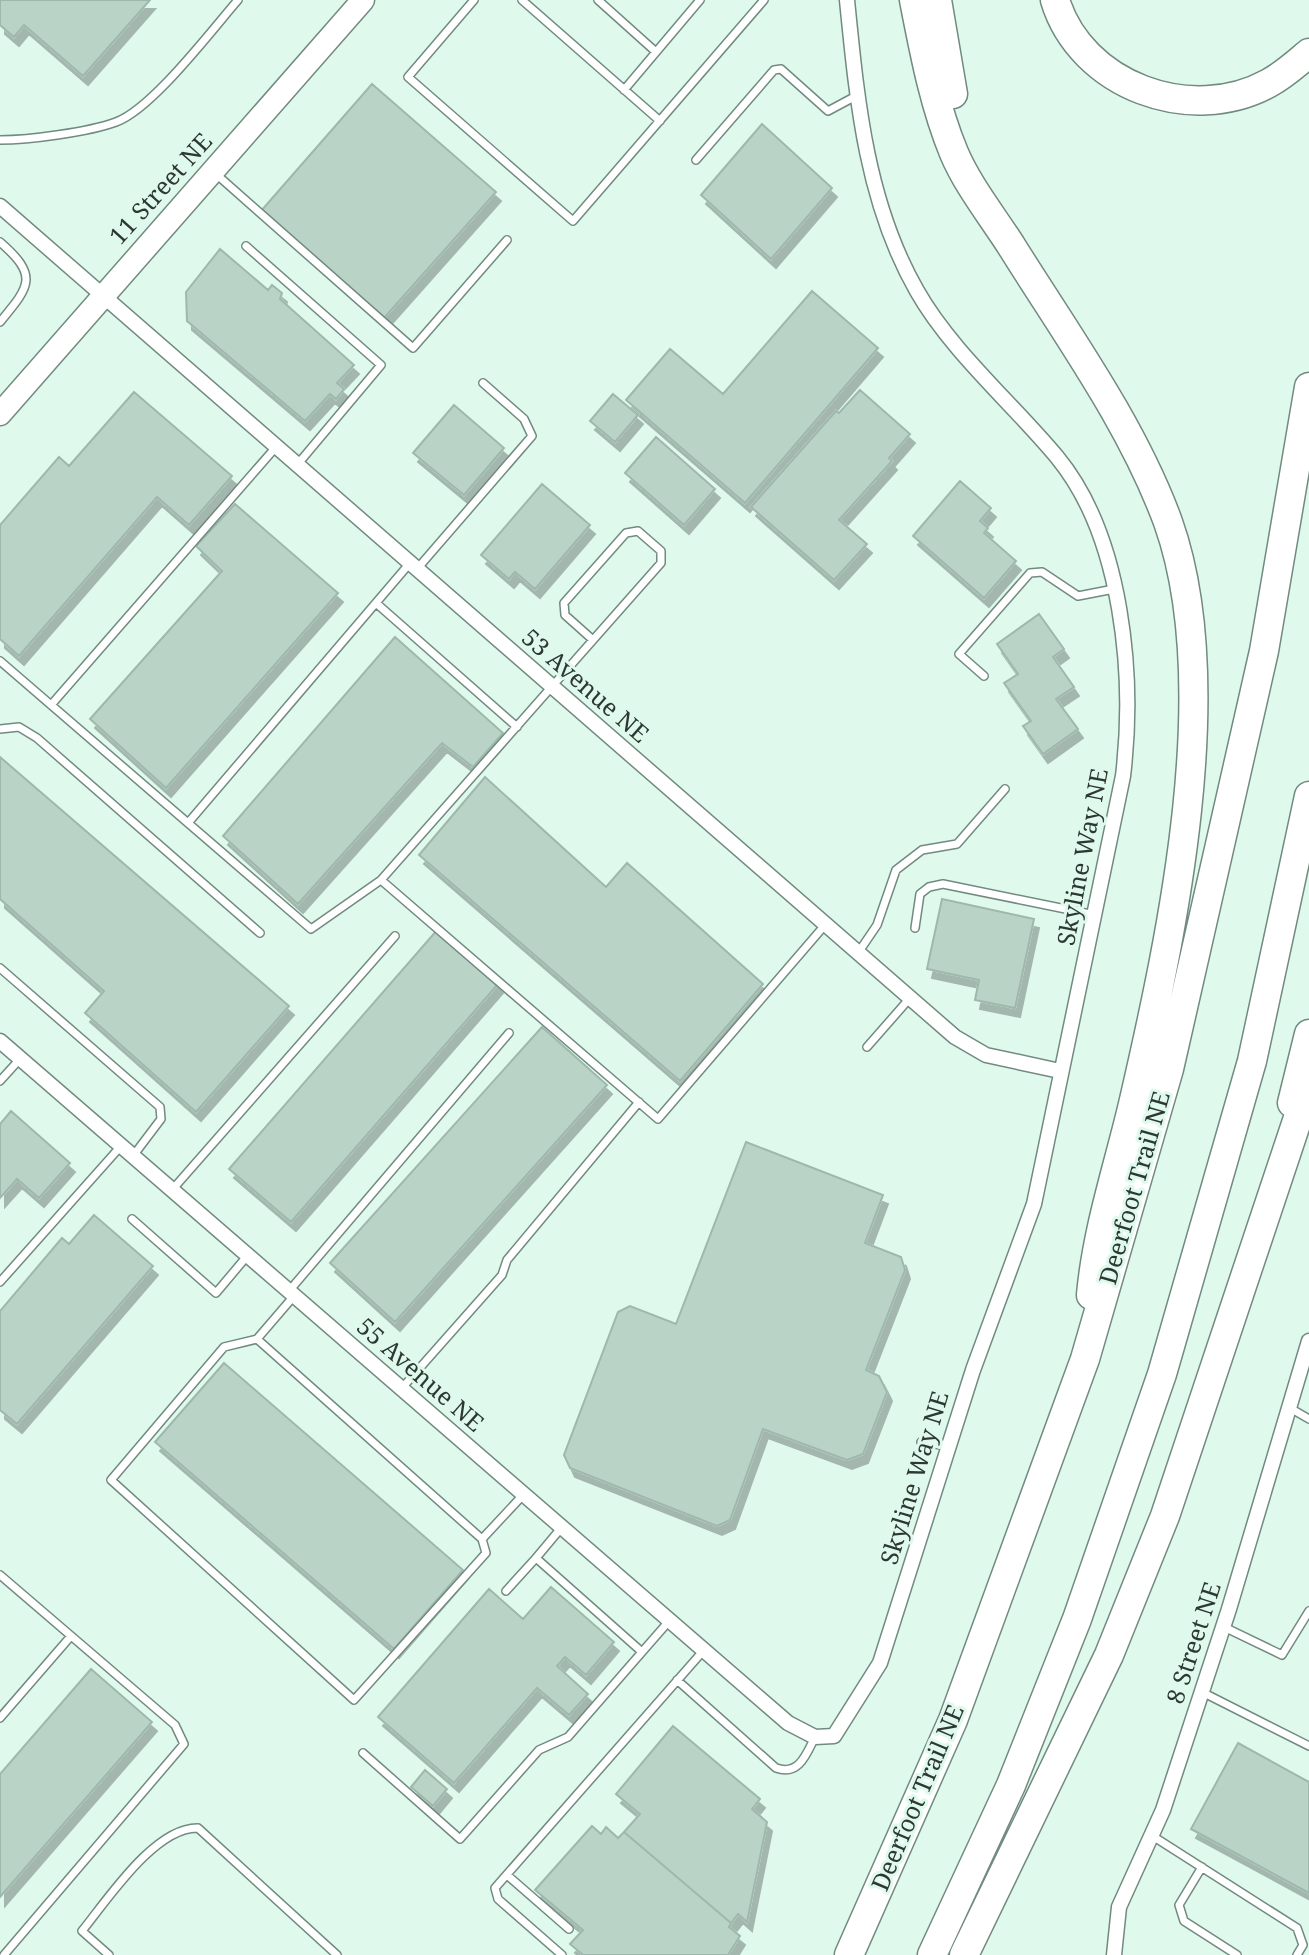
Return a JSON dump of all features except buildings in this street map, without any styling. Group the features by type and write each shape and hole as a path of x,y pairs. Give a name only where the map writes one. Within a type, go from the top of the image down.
{"highway":[{"path":"914,0 924,51 951,144 986,207 1091,373 1147,472 1169,524 1183,578 1191,636 1194,715 1171,920 1134,1102 1094,1255 1085,1359"},
{"path":"937,0 962,135 986,207"},
{"path":"1055,0 1068,32 1100,68 1121,83 1170,97 1197,100 1249,91 1268,83 1309,53"},
{"name":"Deerfoot Trail NE","path":"849,1955 953,1720 1085,1359 1169,1069 1264,651 1309,387"},
{"path":"932,1955 1011,1785 1071,1633 1162,1374 1252,1061 1309,796"},
{"path":"1182,1472 1298,1084 1309,1034"},
{"path":"964,1955 1109,1655 1182,1472 1309,1085"}],"street":[{"name":"11 Street NE","path":"0,414 101,295 363,0"},
{"name":"Skyline Way NE","path":"815,1737 834,1736 880,1663 948,1446 1034,1204 1126,750 1125,677 1114,589 1101,538 1077,485 1060,460 936,320 904,267 867,156 856,96 847,0"},
{"name":"53 Avenue NE","path":"0,206 955,1037 986,1055 1060,1071"},
{"name":"55 Avenue NE","path":"0,1041 788,1723 815,1737"},
{"name":"8 Street NE","path":"1114,1955 1119,1907 1151,1835 1224,1627 1309,1341"}],"lane":[{"path":"0,140 23,139 118,122 164,86 238,0"},
{"path":"474,0 408,77 573,221 764,0"},
{"path":"522,0 660,121"},
{"path":"598,0 656,52"},
{"path":"624,90 700,0"},
{"path":"696,160 774,70 781,69 828,111 856,96"},
{"path":"212,170 413,348 507,240"},
{"path":"0,242 21,260 28,278 26,291 0,322"},
{"path":"246,246 381,365 297,465"},
{"path":"188,823 376,603 532,436 524,419 483,383"},
{"path":"51,705 276,447"},
{"path":"0,661 311,929 381,880 517,727 661,563 661,551 638,531 626,533 564,603 565,615 593,640"},
{"path":"984,676 959,654 1030,573 1042,572 1078,596 1114,589"},
{"path":"376,603 517,727"},
{"path":"0,729 19,727 37,738 260,933"},
{"path":"858,953 877,925 896,870 922,850 957,844 1005,789"},
{"path":"381,880 658,1119 825,925"},
{"path":"915,928 920,894 929,887 943,884 1095,915"},
{"path":"172,1190 395,936"},
{"path":"0,968 160,1107 161,1119 133,1156"},
{"path":"867,1047 910,998"},
{"path":"257,1339 482,1539 486,1553 354,1700 111,1480 224,1347 257,1339 509,1033"},
{"path":"0,1081 20,1059"},
{"path":"402,1388 502,1275 507,1260 639,1102"},
{"path":"0,1282 121,1146"},
{"path":"132,1219 216,1293 248,1255"},
{"path":"1289,1408 1309,1419"},
{"path":"921,1442 948,1446"},
{"path":"482,1539 524,1494"},
{"path":"506,1591 562,1527"},
{"path":"536,1558 642,1652"},
{"path":"0,1575 175,1725 184,1744 4,1955"},
{"path":"1224,1627 1282,1655 1309,1611"},
{"path":"363,1753 460,1839 539,1750 568,1737 670,1620"},
{"path":"0,1718 71,1636"},
{"path":"562,1955 498,1899 495,1888 704,1650"},
{"path":"677,1680 776,1768 786,1771 796,1768 815,1737"},
{"path":"1202,1692 1309,1746"},
{"path":"109,1955 82,1931 140,1862 161,1841 184,1827 198,1828 337,1955"},
{"path":"1151,1835 1297,1928 1303,1945 1297,1955"},
{"path":"1202,1867 1179,1905 1184,1921 1237,1955"},
{"path":"507,1875 569,1929"}]}
